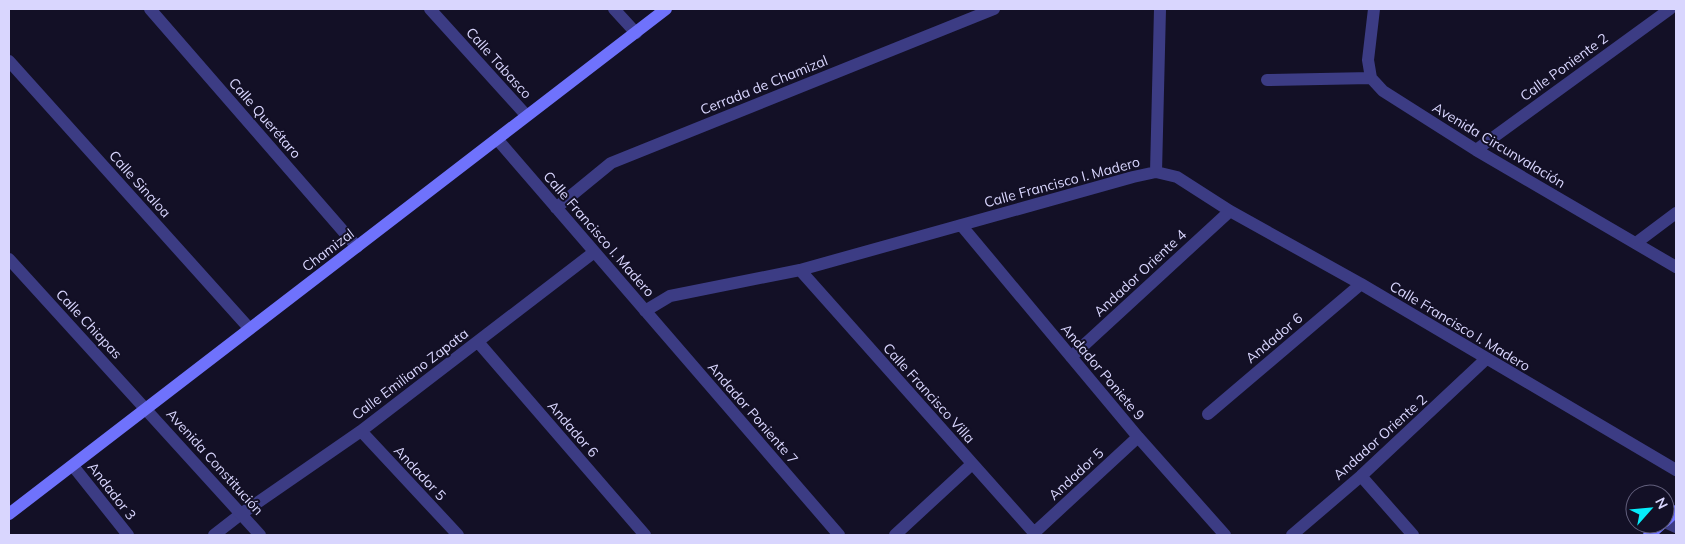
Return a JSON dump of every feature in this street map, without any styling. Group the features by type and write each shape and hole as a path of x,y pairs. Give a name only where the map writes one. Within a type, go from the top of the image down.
{"street":[{"name":"Calle Querétaro","path":"150,9 357,247"},
{"name":"Calle Tabasco","path":"430,9 526,114"},
{"path":"614,9 636,33"},
{"name":"Chamizal","path":"9,514 497,139 526,114 666,9"},
{"name":"Cerrada de Chamizal","path":"556,208 611,163 994,9"},
{"path":"1156,172 1160,9"},
{"name":"Calle Poniente 2","path":"1476,150 1670,9"},
{"path":"1266,80 1371,78 1368,60 1375,10"},
{"name":"Calle Sinaloa","path":"9,61 249,328"},
{"name":"Avenida Circunvalación","path":"1371,78 1383,91 1476,150 1676,267"},
{"name":"Calle Francisco I. Madero","path":"497,139 593,253 645,311 670,296 800,270 1133,176 1156,172 1178,177 1230,211 1361,284 1486,360 1676,470"},
{"name":"Andador Oriente 4","path":"1071,357 1230,211"},
{"path":"1636,243 1676,213"},
{"name":"Andador Poniete 9","path":"961,225 1138,437 1225,535"},
{"name":"Calle Emiliano Zapata","path":"214,535 241,514 361,431 593,253"},
{"name":"Calle Chiapas","path":"9,259 147,409"},
{"name":"Calle Francisco Villa","path":"800,270 1035,534"},
{"name":"Andador 6","path":"1208,414 1361,284"},
{"name":"Andador Poniente 7","path":"645,311 839,535"},
{"name":"Andador 6","path":"478,342 645,535"},
{"name":"Andador Oriente 2","path":"1292,535 1361,476 1486,360"},
{"name":"Avenida Constitución","path":"147,409 257,534"},
{"name":"Andador 5","path":"361,431 458,535"},
{"name":"Andador 5","path":"1035,534 1138,437"},
{"path":"894,535 972,464"},
{"name":"Andador 3","path":"72,466 128,535"},
{"path":"1361,476 1413,535"}]}
